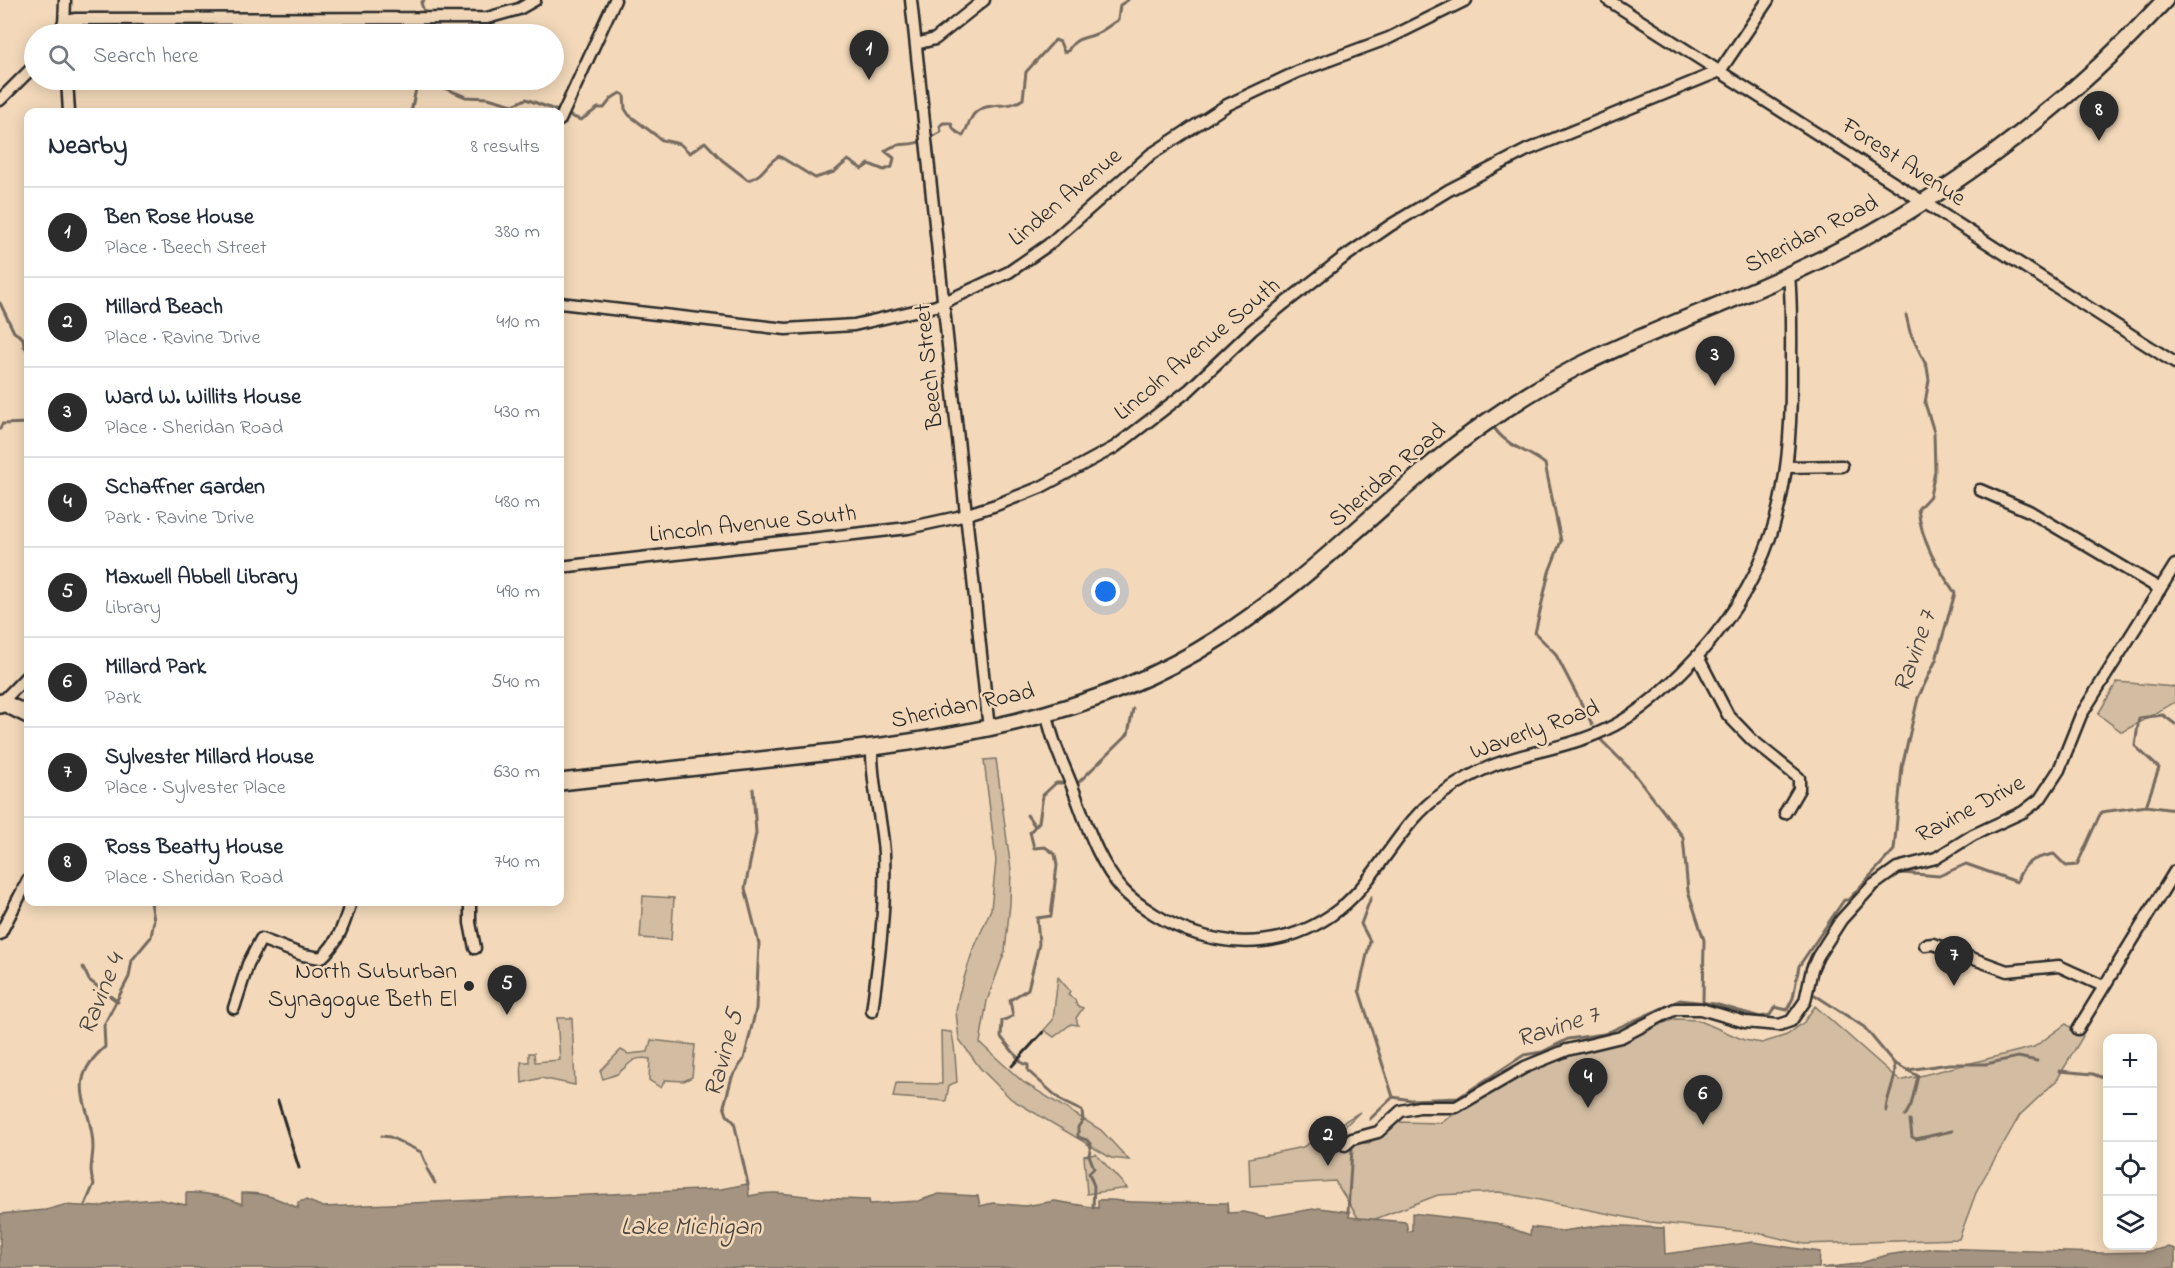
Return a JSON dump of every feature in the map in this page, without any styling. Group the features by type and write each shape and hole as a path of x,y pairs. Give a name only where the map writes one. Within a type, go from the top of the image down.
{"street":[{"path":"65,0 64,22 75,19 487,18 519,9 535,0"},
{"path":"564,112 615,0"},
{"name":"Beech Street","path":"911,0 988,729"},
{"path":"916,44 935,39 984,0"},
{"name":"Linden Avenue","path":"564,303 786,329 854,325 896,317 944,302 1009,272 1048,245 1150,155 1227,105 1298,72 1389,38 1466,0"},
{"name":"Forest Avenue","path":"1608,0 2175,363"},
{"path":"1720,71 1768,0"},
{"name":"Sheridan Road","path":"564,782 931,741 988,729 1114,692 1214,641 1275,600 1326,559 1436,460 1517,402 1576,368 1625,344 1789,275 1924,201 2059,102 2165,0"},
{"name":"Lincoln Avenue South","path":"564,567 908,528 967,515 1041,487 1115,447 1184,394 1252,330 1343,258 1449,190 1527,150 1720,71"},
{"path":"0,100 24,76"},
{"path":"68,90 69,108"},
{"name":"Waverly Road","path":"1047,712 1053,735 1104,865 1124,892 1146,909 1182,929 1224,941 1250,943 1267,942 1297,933 1332,915 1371,879 1408,824 1431,801 1462,780 1496,764 1604,731 1628,717 1670,684 1698,657 1725,624 1756,575 1779,513 1788,466 1791,401 1789,275"},
{"path":"1788,466 1842,466"},
{"path":"1980,490 2039,517 2160,589"},
{"name":"Ravine Drive","path":"1345,1145 1352,1139 1378,1132 1401,1111 1419,1107 1456,1107 1525,1068 1567,1050 1621,1037 1675,1009 1701,1009 1745,1022 1779,1025 1791,1021 1805,1001 1812,969 1818,956 1842,920 1872,886 1897,868 1936,858 1973,836 2023,812 2040,799 2059,770 2081,715 2175,565"},
{"path":"1698,657 1728,715 1752,740 1793,770 1799,778 1799,789 1785,813"},
{"path":"24,679 1,702 24,713"},
{"path":"872,1011 881,942 884,879 873,748"},
{"path":"2078,1029 2175,871"},
{"path":"0,934 24,889"},
{"path":"234,1008 248,964 261,939 303,955 321,958 337,939 349,906"},
{"path":"470,906 470,923 475,948"},
{"path":"1925,945 1933,944 2007,971 2059,966 2103,986"}],"shaded area":[{"path":"2117,682 2175,687 2175,702 2122,732 2098,714"},
{"path":"996,759 1011,870 1010,904 1005,951 987,1001 980,1043 1023,1082 1101,1130 1129,1160 1111,1158 1011,1099 980,1068 959,1039 956,1012 959,994 972,953 991,909 996,861 984,760"},
{"path":"643,896 674,898 671,940 640,938"},
{"path":"1058,977 1070,991 1068,995 1075,1000 1077,1006 1083,1008 1076,1018 1078,1025 1071,1024 1054,1037 1044,1030 1053,1020"},
{"path":"1815,1006 1900,1081 2034,1047 2066,1024 2083,1036 2057,1080 2020,1115 1977,1190 1959,1239 1804,1244 1758,1233 1650,1222 1499,1192 1438,1195 1362,1224 1335,1181 1250,1186 1249,1158 1303,1147 1360,1112 1338,1133 1339,1143 1369,1143 1397,1122 1441,1123 1478,1098 1547,1063 1675,1019 1698,1020 1744,1040 1762,1043 1787,1035 1804,1022"},
{"path":"557,1018 572,1018 575,1085 541,1078 522,1083 521,1062 529,1062 529,1053 534,1053 535,1062 560,1060"},
{"path":"941,1031 951,1032 956,1064 957,1082 949,1085 946,1101 893,1097 896,1083 942,1084"},
{"path":"651,1040 695,1045 692,1077 684,1081 665,1080 661,1088 649,1080 650,1059 644,1058 631,1062 617,1074 603,1079 600,1071 621,1050 628,1054 648,1052"},
{"path":"1096,1154 1127,1188 1087,1194 1084,1156"}],"water":[{"name":"Lake Michigan","path":"748,1184 749,1196 780,1193 818,1198 869,1200 870,1204 918,1201 939,1194 978,1196 980,1206 993,1203 1025,1206 1055,1201 1098,1208 1098,1200 1227,1203 1228,1213 1244,1212 1267,1217 1319,1208 1350,1212 1349,1217 1406,1222 1408,1232 1412,1230 1412,1213 1496,1223 1530,1235 1531,1227 1562,1231 1604,1225 1664,1228 1665,1254 1753,1242 1820,1252 1819,1268 0,1268 0,1214 46,1210 64,1205 98,1207 118,1202 157,1199 186,1205 186,1193 214,1195 242,1204 242,1193 250,1193 271,1197 298,1208 298,1202 306,1200 323,1207 721,1189"},
{"path":"2169,1247 2175,1249 2175,1268 1821,1268 1858,1264 1887,1255 1934,1248 2102,1253"}],"waterway":[{"path":"424,0 421,3 425,14"},
{"path":"928,139 941,132 940,126 943,123 951,123 954,130 963,136 972,116 980,110 986,107 1011,104 1023,99 1026,72 1055,40 1060,42 1064,52 1068,51 1080,39 1096,34 1118,20 1120,5 1128,0"},
{"path":"412,108 416,90"},
{"path":"449,90 466,97 488,98 513,105 526,99 550,108"},
{"path":"564,114 581,120 598,108 604,108 612,98 620,93 624,95 625,109 629,115 662,140 680,144 690,153 705,142 722,160 748,180 758,176 779,156 815,178 834,172 848,160 862,169 869,164 884,170 892,167 894,158 885,151 894,146 922,141"},
{"path":"0,303 14,332 23,338 24,346"},
{"name":"Ravine 7","path":"1370,1119 1393,1097 1411,1100 1458,1098 1524,1055 1542,1052 1568,1039 1604,1034 1680,1000 1715,1004 1760,1017 1770,1015 1775,1007 1787,1010 1793,998 1799,966 1844,900 1848,900 1894,850 1902,767 1918,698 1936,660 1955,593 1931,553 1920,521 1918,509 1930,496 1935,471 1934,432 1925,403 1929,380 1927,367 1910,332 1906,315"},
{"path":"0,429 2,424 24,423"},
{"name":"Ravine 7","path":"1495,429 1512,445 1545,464 1561,541 1549,572 1535,633 1555,653 1592,724"},
{"path":"1079,782 1128,734 1133,709"},
{"name":"Ravine 7","path":"1902,873 1939,876 1966,864 2017,882 2022,869 2041,857 2054,854 2066,866 2077,865 2101,812 2146,806 2159,768 2135,746 2139,718 2163,715 2175,724"},
{"name":"Ravine 7","path":"1599,738 1634,773 1683,837 1688,891 1704,940 1703,1002"},
{"path":"1062,783 1056,783 1043,795 1039,822 1030,832 1034,848 1045,847 1055,854 1057,865 1051,916 1037,918 1039,944 1028,989 1010,1000 1013,1016 1002,1021 1001,1037 1022,1063 1028,1065 1028,1071 1063,1102 1082,1111 1083,1120 1078,1127 1078,1137 1087,1140 1091,1145 1089,1155 1094,1168 1089,1173 1094,1186 1093,1208"},
{"name":"Ravine 5","path":"748,1184 734,1122 727,1115 724,1106 732,1077 744,1059 756,1009 759,944 745,888 756,833 753,789"},
{"name":"Ravine 7","path":"2146,806 2175,810"},
{"path":"1027,815 1035,826"},
{"name":"Ravine 7","path":"1371,897 1361,924 1370,941 1359,990 1393,1097"},
{"name":"Ravine 4","path":"85,1205 94,1184 91,1170 92,1132 82,1084 85,1072 92,1060 105,1047 104,1025 129,977 132,960 151,937 154,920 152,906"},
{"path":"83,967 89,980 118,1002"},
{"name":"Ravine 7","path":"1815,995 1864,1027 1894,1063 1918,1076 1911,1105 1905,1116"},
{"path":"1908,1070 1949,1064 1986,1064 2018,1057 2037,1061"},
{"path":"1886,1111 1894,1075 1894,1064"},
{"path":"2059,1071 2093,1074 2103,1078"},
{"name":"Ravine 7","path":"1910,1120 1912,1137 1916,1139 1952,1131"},
{"path":"382,1136 390,1137 421,1152 427,1166"},
{"name":"Ravine 7","path":"1348,1212 1352,1149"},
{"path":"427,1169 435,1183"}],"railway":[{"path":"1012,1066 1043,1032"},
{"path":"278,1101 299,1168"}],"place":[{"name":"Ben Rose House","path":"869,80"},
{"name":"Ross Beatty House","path":"2099,141"},
{"name":"Ward W. Willits House","path":"1715,386"},
{"name":"North Suburban Synagogue Beth El","path":"469,986"},
{"name":"Sylvester Millard House","path":"1954,986"},
{"name":"Maxwell Abbell Library","path":"507,1015"},
{"name":"Schaffner Garden","path":"1588,1108"},
{"name":"Millard Park","path":"1703,1125"},
{"name":"Millard Beach","path":"1328,1166"}]}
